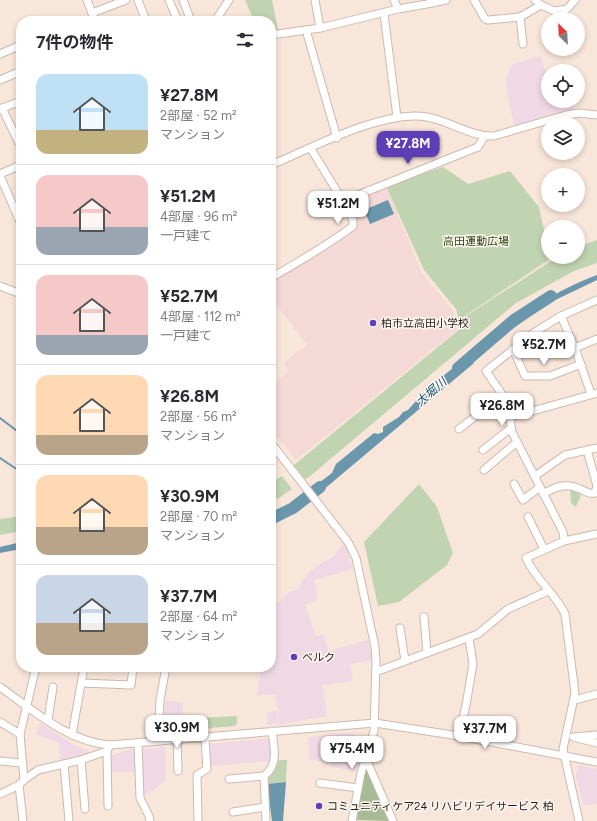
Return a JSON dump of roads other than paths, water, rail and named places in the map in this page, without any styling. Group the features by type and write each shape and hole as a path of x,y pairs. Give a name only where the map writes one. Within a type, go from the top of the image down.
{"street":[{"path":"87,0 93,16"},
{"path":"92,13 126,0"},
{"path":"138,0 144,16"},
{"path":"169,0 176,16"},
{"path":"183,0 189,16"},
{"path":"218,16 229,0"},
{"path":"315,0 320,28"},
{"path":"394,0 398,9"},
{"path":"276,33 320,28 384,14 398,9 446,0"},
{"path":"474,0 485,18 488,20 520,17 541,5"},
{"path":"535,0 541,5 554,11 567,9 575,0"},
{"path":"384,14 397,117"},
{"path":"520,17 523,44"},
{"path":"306,30 337,138"},
{"path":"0,54 16,47"},
{"path":"0,80 16,73"},
{"path":"16,103 1,109 16,138"},
{"path":"276,163 383,119 397,117 428,117 484,137 494,136 574,114 597,115"},
{"path":"342,201 478,148 484,137"},
{"path":"276,275 313,251 326,246 353,226 353,220 311,148"},
{"path":"16,167 0,175 16,212"},
{"path":"0,286 16,292"},
{"path":"564,541 563,532 511,428 511,417 508,403 486,371 535,332 561,316 597,300"},
{"path":"511,417 594,394 561,316"},
{"path":"575,348 597,339"},
{"path":"513,348 525,376 550,376 581,364"},
{"path":"459,429 503,395"},
{"path":"483,450 511,428"},
{"path":"484,470 517,442"},
{"path":"535,476 565,455 597,448"},
{"path":"276,449 348,542 356,558 375,647 375,723 358,788 352,821"},
{"path":"514,484 523,500 541,490 561,486 570,486 588,493 595,493 597,486 586,450"},
{"path":"528,517 544,549"},
{"path":"579,821 563,755 574,700 575,684 565,614 560,604 548,591 526,558 564,541 597,534"},
{"path":"376,671 469,638 485,630 508,609 548,591"},
{"path":"424,617 427,653"},
{"path":"400,628 405,661"},
{"path":"459,736 473,664 469,638"},
{"path":"23,821 20,734 35,672"},
{"path":"72,735 83,672"},
{"path":"82,683 131,685 133,672"},
{"path":"158,741 160,700 165,672"},
{"path":"0,687 72,735 108,748"},
{"path":"48,720 53,687"},
{"path":"574,700 597,694"},
{"path":"0,722 20,734"},
{"path":"0,794 22,783 38,770 81,760 108,748 138,743 272,730 375,723 459,736 597,762"},
{"path":"229,779 264,776 270,772 274,765 272,730"},
{"path":"566,734 597,743"},
{"path":"573,737 597,735"},
{"path":"198,821 197,775 207,769 205,737"},
{"path":"177,739 178,771"},
{"path":"138,743 140,798 150,816 150,821"},
{"path":"108,748 108,806"},
{"path":"366,759 394,821"},
{"path":"81,760 85,808"},
{"path":"0,761 21,763"},
{"path":"64,764 69,821"},
{"path":"264,776 266,821"},
{"path":"320,783 358,788"},
{"path":"233,812 265,807"}],"water":[{"path":"388,200 394,214 370,224 364,210"},
{"path":"597,275 597,280 549,303 501,337 479,356 475,351 503,328 548,298"},
{"path":"468,356 474,363 316,496 311,489 332,473 336,464 374,433 378,434 383,432 383,427 408,410 423,393 435,387 443,376"},
{"path":"299,499 303,504 276,518 276,512"},
{"path":"16,543 16,550 0,553 0,547"},
{"path":"286,782 283,821 272,821 267,784"}],"waterway":[{"name":"大堀川","path":"458,368 514,320 551,296"},
{"path":"0,418 16,430"},
{"path":"0,458 16,469"},
{"name":"大堀川","path":"276,516 293,508 320,487"}],"place":[{"name":"柏市立高田小学校","path":"373,323"},
{"name":"ベルク","path":"294,657"},
{"name":"コミュニティケア24 リハビリデイサービス 柏","path":"319,806"}],"park label":[{"name":"高田運動広場","path":"476,241"}]}
